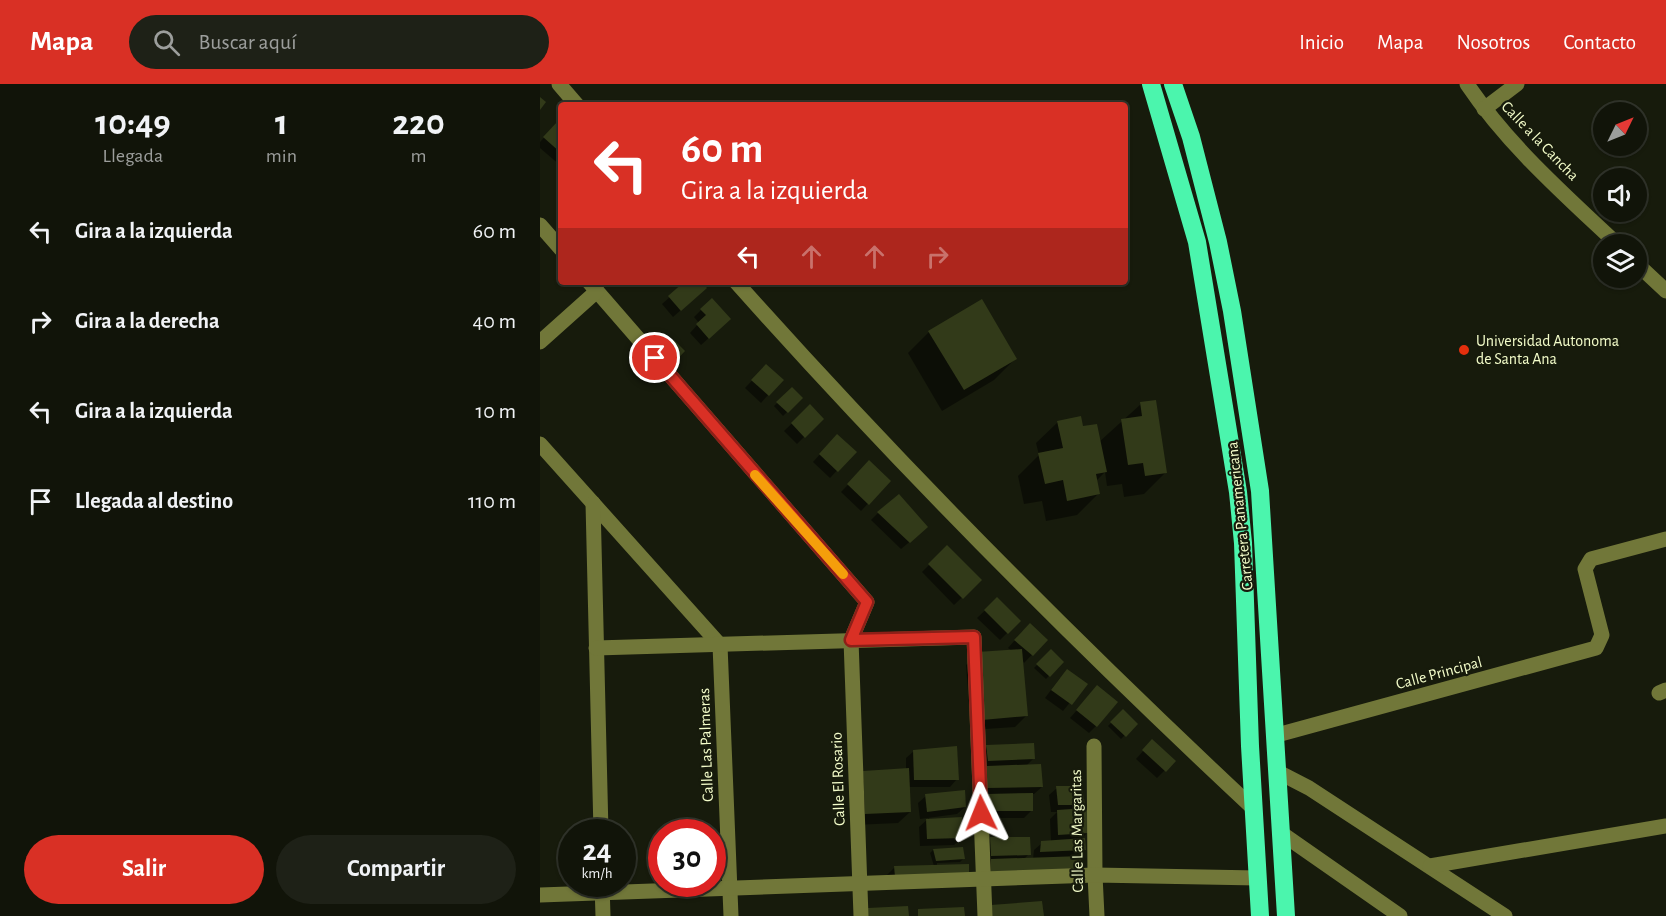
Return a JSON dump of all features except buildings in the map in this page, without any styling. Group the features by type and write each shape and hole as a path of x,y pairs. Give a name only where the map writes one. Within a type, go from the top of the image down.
{"highway":[{"name":"Carretera Panamericana","path":"1151,84 1197,242 1238,492 1243,543 1260,916"},
{"name":"Carretera Panamericana","path":"1173,84 1191,137 1215,231 1234,322 1260,491 1277,735 1286,916"}],"street":[{"path":"558,84 574,102"},
{"name":"Calle a la Cancha","path":"1467,84 1484,109 1538,169 1606,234"},
{"path":"1484,109 1517,84"},
{"path":"540,225 558,246"},
{"path":"1647,273 1666,291"},
{"path":"739,285 781,333 973,536 1177,738 1254,809"},
{"path":"540,342 593,286 867,602 851,640"},
{"path":"540,444 720,645"},
{"path":"593,503 601,819"},
{"name":"Calle Principal","path":"1277,735 1596,648 1602,635 1585,569 1591,559 1666,539"},
{"path":"596,648 974,637 985,916"},
{"name":"Calle El Rosario","path":"851,640 861,916"},
{"name":"Calle Las Palmeras","path":"720,645 731,916"},
{"name":"Calle Las Margaritas","path":"1094,746 1097,916"},
{"path":"1278,772 1309,788 1505,916"},
{"path":"1430,866 1666,826"},
{"path":"1281,833 1401,916"},
{"path":"636,888 730,888 1095,875 1258,878"},
{"path":"540,895 558,893"},
{"path":"602,897 603,916"}],"slow traffic":[{"path":"755,475 843,574"}],"place":[{"name":"Universidad Autonoma de Santa Ana","path":"1464,350"}],"route":[{"path":"655,358 867,602 851,640 974,637 981,813"}]}
